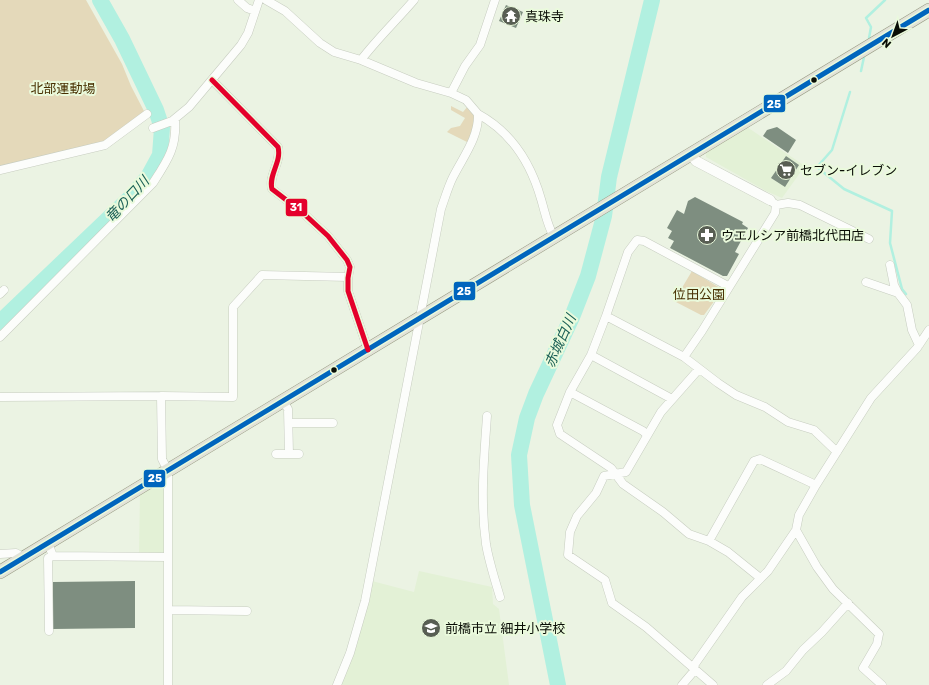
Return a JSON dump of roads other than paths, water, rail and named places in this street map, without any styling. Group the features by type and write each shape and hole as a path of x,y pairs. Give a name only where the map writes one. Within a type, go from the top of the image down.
{"main road":[{"path":"0,572 929,10"}],"street":[{"path":"238,0 246,8 255,11"},
{"path":"155,127 174,120 189,107 241,45 248,33 259,0"},
{"path":"266,0 285,11 320,43 334,52 361,60 416,83 452,93 466,100 478,114 501,129 526,161 541,199 548,225 554,237"},
{"path":"361,60 378,38 390,28 414,0"},
{"path":"452,93 465,66 480,45 495,0"},
{"path":"212,80 278,147 279,158 270,183 272,189 302,212 328,236 348,260 350,267 348,291 368,350"},
{"path":"0,170 105,145 147,114"},
{"path":"337,685 350,653 365,601 441,208 453,177 472,141 478,121 478,114"},
{"path":"0,337 153,183 170,157 176,136 174,120"},
{"path":"690,154 696,161 773,202 800,205 869,239"},
{"path":"684,357 702,331 728,286 775,213 773,202"},
{"path":"728,286 639,240 635,242 628,252 591,355 570,392 557,424 560,434 611,468 622,484 663,512 689,534 709,541 728,552 759,577"},
{"path":"890,265 894,285 907,305 912,330 919,345"},
{"path":"0,397 162,396 233,398 233,307 262,274 348,277"},
{"path":"866,282 898,293"},
{"path":"606,316 684,357 736,395 765,407 788,422 814,430 837,452"},
{"path":"682,685 694,670 695,664 737,603 759,577 768,571 796,530 799,515 816,485 871,398 928,337"},
{"path":"591,355 672,399"},
{"path":"699,369 672,399 655,422 626,472 604,476 596,493 577,516 570,532 568,555 605,580 612,604 646,628 689,663 694,670 713,685"},
{"path":"570,392 643,431 648,436"},
{"path":"162,396 162,459 168,471 168,685"},
{"path":"283,401 288,409 289,454"},
{"path":"487,416 482,470 486,544 500,597"},
{"path":"288,423 333,423"},
{"path":"276,454 299,454"},
{"path":"709,541 754,461 760,460 816,485"},
{"path":"796,530 817,567 833,589 879,634 877,644 863,668 882,685"},
{"path":"48,543 53,556"},
{"path":"0,554 16,553 24,558"},
{"path":"49,631 48,558 53,556 168,557"},
{"path":"766,685 786,671 803,650 822,632 848,603"},
{"path":"168,610 247,611"}],"waterway":[{"name":"竜の口川","path":"0,322 132,196 148,177 160,155 162,128 156,110 122,39 100,0"},
{"name":"赤城白川","path":"558,685 522,505 519,455 527,418 536,394 572,317 588,276 604,216 609,177 652,0"},
{"path":"869,38 871,27 866,18 885,0"},
{"path":"861,71 864,57"},
{"path":"850,92 832,150 817,167 844,189 892,211 890,243 902,289 906,294"}],"place":[{"name":"真珠寺","path":"511,16"},
{"name":"セブン-イレブン","path":"786,170"},
{"name":"ウエルシア前橋北代田店","path":"707,235"},
{"name":"前橋市立 細井小学校","path":"431,628"}],"park label":[{"name":"北部運動場","path":"63,88"},
{"name":"位田公園","path":"699,294"}]}
